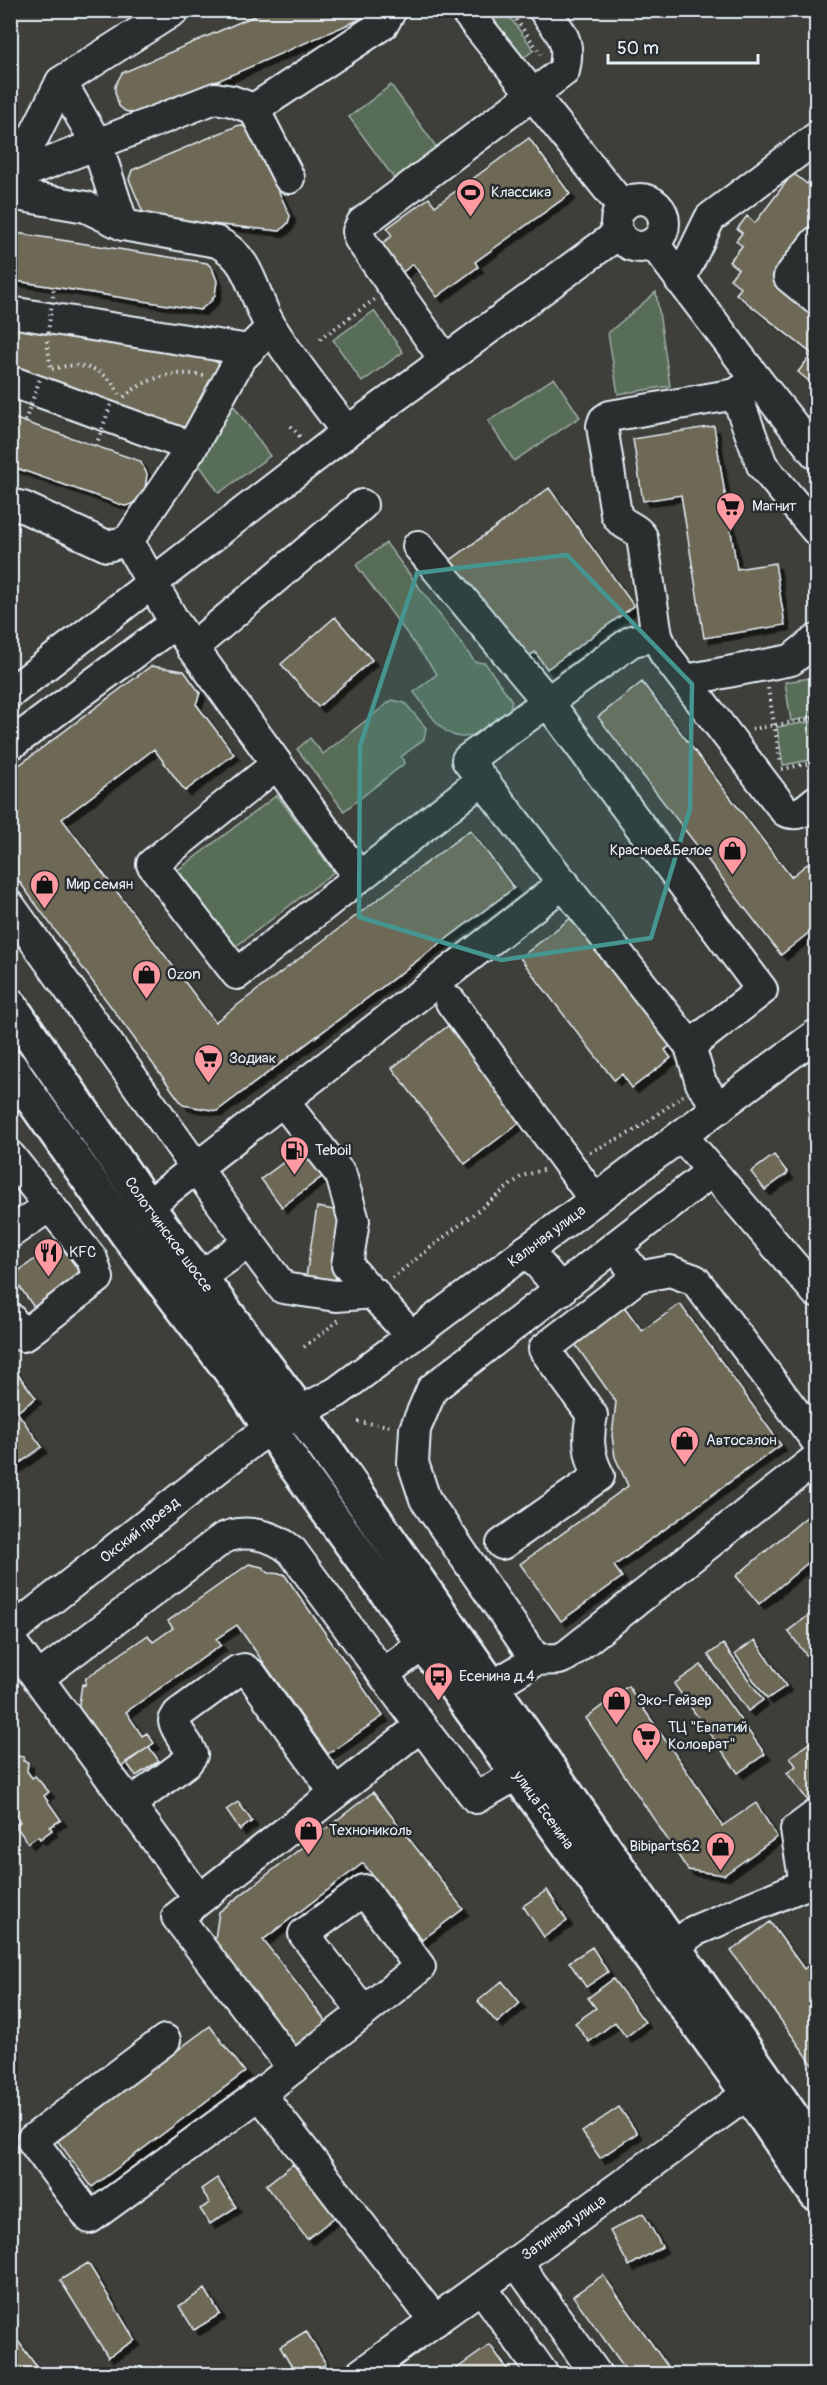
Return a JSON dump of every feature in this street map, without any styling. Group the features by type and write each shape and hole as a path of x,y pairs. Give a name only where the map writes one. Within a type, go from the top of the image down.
{"main road":[{"name":"Солотчинское шоссе","path":"10,1005 45,1053 147,1206 300,1412"},
{"path":"12,1074 127,1234 245,1390 269,1428"},
{"name":"улица Есенина","path":"300,1412 675,1946 758,2087 816,2194"},
{"name":"улица Есенина","path":"269,1428 518,1774 758,2087 816,2151"}],"street":[{"path":"12,183 61,82 174,10"},
{"path":"254,109 382,24 391,10"},
{"path":"10,693 347,432 445,360 620,220 630,201 640,199 650,201 658,208 663,216 664,226 660,236 653,243 644,247 625,242 620,220 532,96 465,10"},
{"path":"445,360 358,238 358,231 362,223 564,71 568,55 566,40 544,10"},
{"path":"61,82 98,144 123,225"},
{"path":"12,183 98,144 215,98 254,109 289,178"},
{"path":"680,280 711,218 816,138"},
{"path":"12,183 86,207 123,225 217,242 231,249 243,264 271,328 347,432"},
{"path":"816,242 789,277 816,299"},
{"path":"653,243 680,280 746,387 816,454"},
{"path":"10,312 249,350"},
{"path":"10,504 23,507 106,546 128,542 192,447 240,359 271,328"},
{"path":"10,381 192,447"},
{"path":"746,387 762,465 816,530"},
{"path":"746,387 610,416 604,420 602,426 616,514 619,521 639,531 642,537 657,636 665,654 727,734 777,782 785,811 793,814 800,813 816,801"},
{"path":"192,648 362,505"},
{"path":"128,542 192,648 359,877"},
{"path":"418,546 547,701 762,990 690,1047"},
{"path":"10,745 175,623"},
{"path":"657,636 632,641 467,760 690,1047 701,1083 718,1108"},
{"path":"686,680 791,660 816,640"},
{"path":"277,764 152,864 237,974 482,780"},
{"path":"147,1206 564,883"},
{"path":"10,906 283,1287 336,1296 374,1293"},
{"path":"451,1002 594,1199"},
{"name":"Кальная улица","path":"269,1428 337,1392 816,1035"},
{"path":"12,1074 45,1053"},
{"path":"283,1101 341,1175 354,1221 347,1265 411,1336"},
{"path":"682,1136 816,1292"},
{"path":"10,1156 48,1207 92,1259 98,1278 23,1336 10,1318"},
{"path":"536,1660 425,1499 413,1463 415,1429 432,1389 712,1171"},
{"path":"10,1233 48,1207"},
{"path":"92,1259 127,1234"},
{"path":"200,1277 249,1242"},
{"path":"616,1247 638,1277"},
{"path":"527,1250 561,1290"},
{"path":"502,1544 599,1476 592,1463 589,1446 592,1415 544,1349 638,1277 670,1272 695,1280 812,1423"},
{"name":"Окский проезд","path":"10,1632 269,1428"},
{"path":"493,1686 536,1660 559,1659 566,1656 816,1459"},
{"path":"38,1678 222,1539 234,1533 248,1533 275,1539 292,1551 476,1798 518,1774"},
{"path":"10,1640 200,1899"},
{"path":"383,1674 424,1644"},
{"path":"130,1804 187,1762 192,1755 190,1748 176,1729 174,1721 178,1714 237,1671 244,1669 251,1674 335,1794"},
{"path":"293,2068 177,1917 421,1726"},
{"path":"675,1946 694,1931 811,1882 796,1830 816,1815"},
{"path":"165,2040 32,2140 90,2218 260,2094 364,2012"},
{"name":"Затинная улица","path":"376,2370 435,2321 758,2087"},
{"path":"260,2094 435,2321"},
{"path":"517,2263 596,2374"},
{"path":"482,2288 543,2374"}],"path":[{"path":"25,422 40,376 48,379 51,370 47,345 54,287"},
{"path":"320,339 378,297"},
{"path":"51,370 80,365 95,370 112,382 119,392 121,401 146,383 167,375 183,373 208,377"},
{"path":"96,446 111,401 118,403"},
{"path":"291,426 300,437"},
{"path":"764,666 774,726 777,782 816,762"},
{"path":"727,734 816,718"},
{"path":"304,1347 522,1176 567,1163 632,1131 701,1083"}],"highlighted area":[{"path":"567,555 692,684 690,809 651,938 501,960 359,917 360,746 417,573"}],"green space":[{"path":"506,12 534,50 519,61 490,23"},
{"path":"391,85 438,149 396,181 349,117"},
{"path":"656,292 670,386 618,394 608,333"},
{"path":"374,311 403,352 362,382 333,340"},
{"path":"554,378 580,417 514,461 488,421"},
{"path":"231,402 270,456 219,493 197,462"},
{"path":"386,543 475,662 485,663 512,701 507,718 473,735 463,737 454,735 438,724 414,692 437,674 356,565"},
{"path":"816,677 816,716 791,721 785,682"},
{"path":"392,700 405,703 426,728 424,739 401,757 405,763 344,811 297,749 310,738 323,754"},
{"path":"816,721 816,759 783,765 777,727"},
{"path":"277,795 334,872 235,947 178,870"}],"building":[{"path":"268,10 375,10 372,14 139,115 125,111 119,106 115,86 122,73"},
{"path":"239,125 249,128 290,216 288,223 280,231 151,218 144,215 129,179 132,170"},
{"name":"Классика","path":"529,138 570,194 475,262 478,267 437,297 413,264 399,275 378,246 392,236 387,228 429,198 435,206"},
{"path":"816,171 816,217 774,273 816,305 816,387 798,372 812,354 736,294 741,288 730,279 738,269 729,262 742,246 736,241 742,233 737,229 747,216 755,223 793,173 807,184"},
{"path":"10,232 207,263 212,268 217,281 215,295 200,310 10,280"},
{"path":"10,327 206,358 227,366 193,434 10,368"},
{"path":"10,417 140,461 147,474 142,495 132,504 125,506 10,466"},
{"path":"714,426 737,569 775,563 785,625 704,638 681,495 643,501 633,439"},
{"path":"549,488 634,606 547,669 535,652 521,662 448,562"},
{"path":"335,617 372,660 318,707 281,664"},
{"path":"151,666 184,671 200,693 196,704 234,754 185,791 154,749 62,819 215,1022 470,830 514,888 217,1111 183,1105 10,869 10,772"},
{"path":"642,682 791,877 816,857 816,927 781,955 598,717"},
{"path":"577,913 676,1041 665,1050 671,1058 632,1088 622,1074 614,1080 520,958"},
{"path":"452,1023 524,1119 465,1164 392,1068"},
{"name":"Teboil","path":"307,1145 327,1173 282,1207 261,1179"},
{"path":"774,1155 788,1173 765,1190 751,1172"},
{"path":"317,1207 346,1212 334,1287 305,1283"},
{"name":"KFC","path":"58,1242 85,1279 38,1313 12,1276"},
{"name":"Автосалон","path":"620,1301 642,1331 680,1304 781,1445 614,1566 622,1577 561,1621 520,1564 628,1486 615,1457 612,1436 616,1402 570,1337"},
{"path":"13,1368 36,1398 17,1412 42,1447 10,1470 10,1369"},
{"path":"816,1509 816,1556 759,1604 736,1576"},
{"path":"249,1564 262,1567 269,1573 284,1574 383,1716 328,1754 237,1625 216,1639 221,1645 126,1712 142,1736 147,1733 154,1743 121,1767 88,1719 77,1718 82,1684 85,1685 86,1678 148,1635 153,1642 173,1628 168,1621"},
{"path":"816,1598 816,1649 807,1656 788,1631 814,1611 809,1604"},
{"path":"755,1640 786,1686 767,1699 735,1654"},
{"path":"723,1644 763,1700 748,1711 708,1655"},
{"path":"701,1665 765,1754 738,1773 674,1684"},
{"name":"ТЦ \"Евпатий Коловрат\"","path":"628,1686 722,1826 756,1803 777,1837 724,1875 688,1870 586,1718"},
{"path":"816,1738 816,1802 812,1806 787,1773 796,1766 790,1757"},
{"path":"149,1747 159,1761 136,1776 126,1762"},
{"path":"10,1755 24,1757 23,1761 28,1762 27,1771 32,1778 35,1776 49,1792 44,1796 61,1820 50,1827 52,1830 40,1839 38,1836 28,1843 15,1825 20,1822 16,1816 10,1819"},
{"path":"373,1792 463,1909 422,1940 363,1863 263,1940 328,2024 291,2052 213,1952 219,1912"},
{"path":"238,1802 252,1821 240,1830 226,1810"},
{"path":"547,1890 567,1921 544,1937 523,1906"},
{"path":"770,1922 804,1969 816,1960 816,2069 731,1951"},
{"path":"592,1947 608,1972 586,1987 569,1962"},
{"path":"613,1979 645,2022 626,2037 615,2022 589,2042 575,2023 596,2008 588,1998"},
{"path":"502,1981 520,2003 497,2023 478,2001"},
{"path":"210,2026 245,2072 92,2187 57,2140"},
{"path":"619,2107 637,2133 600,2158 582,2132"},
{"path":"293,2164 335,2217 307,2239 266,2185"},
{"path":"217,2178 236,2207 210,2224 200,2209 210,2203 201,2189"},
{"path":"643,2213 662,2247 629,2266 610,2231"},
{"path":"88,2263 135,2340 108,2357 60,2280"},
{"path":"603,2275 673,2374 629,2374 573,2296"},
{"path":"205,2289 220,2314 194,2330 179,2306"},
{"path":"10,2330 42,2374 10,2374"},
{"path":"306,2331 326,2364 308,2374 296,2374 280,2347"},
{"path":"490,2345 511,2374 449,2374"},
{"path":"161,2366 166,2374 149,2374"}],"place":[{"name":"Классика","path":"470,218"},
{"name":"Магнит","path":"731,532"},
{"name":"Красное&Белое","path":"733,876"},
{"name":"Мир семян","path":"45,910"},
{"name":"Ozon","path":"146,1000"},
{"name":"Зодиак","path":"208,1084"},
{"name":"Teboil","path":"294,1176"},
{"name":"KFC","path":"48,1278"},
{"name":"Автосалон","path":"685,1466"},
{"name":"Есенина д.4","path":"438,1702"},
{"name":"Эко-Гейзер","path":"616,1726"},
{"name":"ТЦ \"Евпатий Коловрат\"","path":"647,1762"},
{"name":"Технониколь","path":"308,1856"},
{"name":"Bibiparts62","path":"721,1872"}]}
